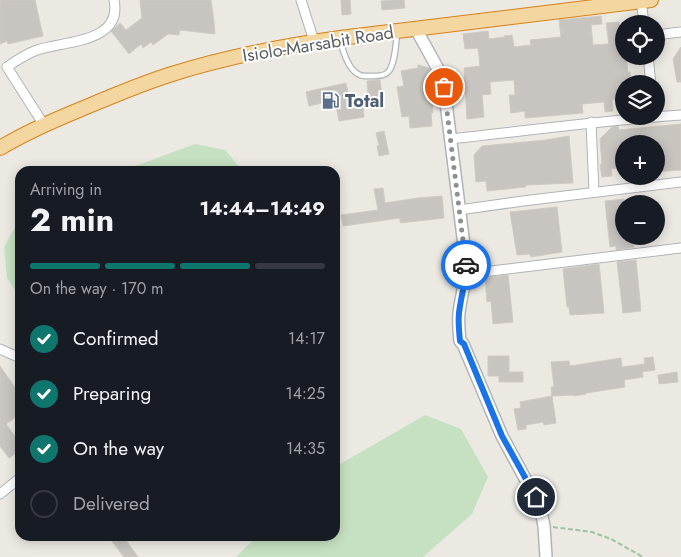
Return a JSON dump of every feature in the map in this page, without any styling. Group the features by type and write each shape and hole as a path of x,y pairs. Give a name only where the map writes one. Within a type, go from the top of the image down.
{"highway":[{"name":"Isiolo-Marsabit Road","path":"0,148 44,125 133,87 171,74 240,56 314,41 644,0"}],"street":[{"path":"44,125 7,67 37,50 81,41 98,34 111,24 114,19 114,0"},
{"path":"301,0 314,41"},
{"path":"644,0 644,15"},
{"path":"416,29 436,65 442,81 466,261 466,274 458,324 460,341 464,344 506,442 538,502 544,526 546,557"},
{"path":"665,34 681,32"},
{"path":"665,116 681,115"},
{"path":"450,139 615,120"},
{"path":"592,122 594,192"},
{"path":"459,210 523,200 681,182"},
{"path":"466,274 681,248"},
{"path":"0,349 15,356"},
{"path":"0,494 15,482"}],"lane":[{"path":"340,38 345,56 356,74 366,76 381,75 387,74 391,67 398,31"}],"path":[{"path":"544,526 592,532 611,539 643,557"}],"green space":[{"path":"195,144 225,150 239,166 136,166"},
{"path":"15,227 15,290 7,278 4,247"},
{"path":"425,415 461,429 488,477 472,514 423,557 236,557 252,541 340,541 340,464"}],"building":[{"path":"0,0 35,0 43,36 8,44 7,41 0,44"},
{"path":"140,0 211,0 215,34 180,30 179,35 168,34 153,45 151,42 143,48 141,44 129,54 111,31 120,23 126,30 142,18"},
{"path":"341,0 350,0 351,14 342,15"},
{"path":"404,0 405,8 382,10 381,1"},
{"path":"601,16 602,24 591,25 593,45 609,44 606,23 615,22 615,65 627,65 630,75 615,75 615,100 612,100 613,111 605,112 604,102 582,104 583,113 525,118 525,111 511,113 509,95 515,95 514,80 490,82 491,94 482,95 484,117 467,119 464,68 480,66 478,48 465,49 463,34 488,31 489,39 512,35 514,47 531,45 530,40 561,37 559,20"},
{"path":"681,47 681,82 677,82 673,59"},
{"path":"418,65 430,70 432,126 410,128 409,116 402,117 397,87 404,86 401,71 418,68"},
{"path":"380,80 383,104 369,105 367,81"},
{"path":"346,83 351,106 363,105 364,117 339,121 335,100 309,106 306,92"},
{"path":"681,124 681,170 665,171 665,135 615,135 615,168 611,169 612,176 602,177 600,139 612,127 618,126 619,130"},
{"path":"384,131 389,154 379,156 376,133"},
{"path":"569,136 573,183 526,185 526,187 487,191 486,181 476,182 474,155 482,146"},
{"path":"383,188 385,203 442,196 444,218 400,223 400,218 343,226 341,215 378,210 374,189"},
{"path":"615,200 615,245 634,245 634,247 616,250 616,246 610,247 605,201"},
{"path":"557,207 562,252 531,257 530,254 517,255 510,212"},
{"path":"636,260 641,311 623,313 617,262"},
{"path":"599,264 604,313 570,315 569,307 567,307 563,269"},
{"path":"508,275 513,322 493,324 491,301 487,302 485,278"},
{"path":"488,356 509,356 509,372 523,372 523,382 499,382 499,376 488,376"},
{"path":"653,357 655,370 642,372 643,377 624,380 625,387 574,396 552,396 551,387 554,387 551,362 569,361 570,366 621,358 622,367 645,364 644,358"},
{"path":"0,366 15,388 15,418 6,424 15,436 15,454 9,458 0,446"},
{"path":"677,372 678,382 659,384 658,375"},
{"path":"552,396 556,423 544,425 543,422 526,425 526,429 518,430 514,409 521,408 520,402"},
{"path":"112,541 127,541 138,557 124,557"}],"way so far":[{"path":"444,87 466,265"}],"place":[{"name":"Total","path":"331,101"}],"route":[{"path":"466,265 465,285 458,324 460,341 464,344 509,449 536,497"}]}
